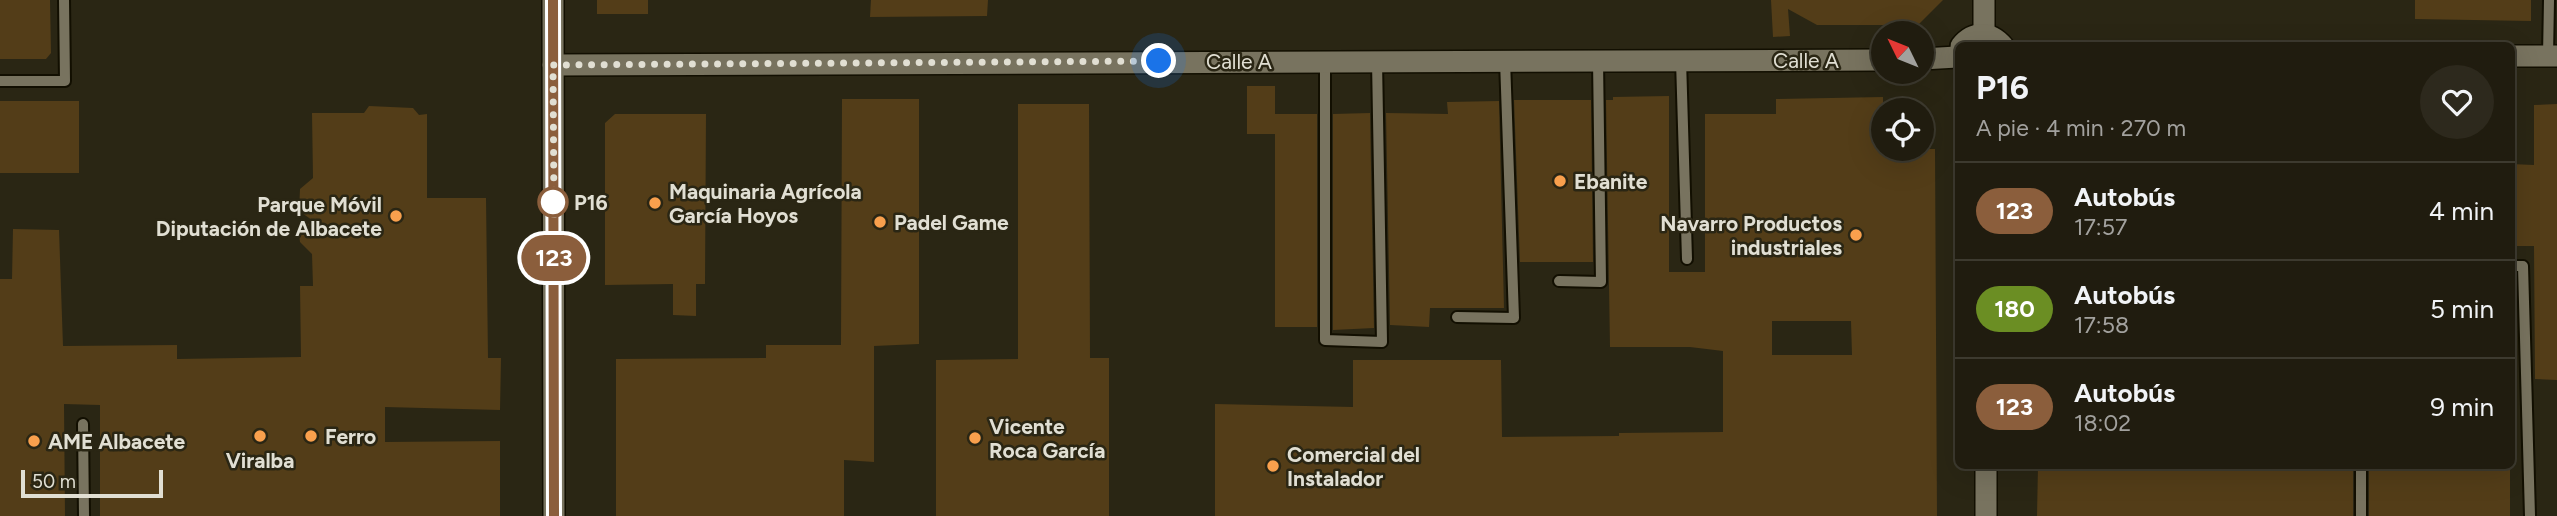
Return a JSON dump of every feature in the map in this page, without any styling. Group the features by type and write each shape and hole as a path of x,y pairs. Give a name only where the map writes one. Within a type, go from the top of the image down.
{"street":[{"path":"553,0 554,516"},
{"path":"1984,0 1984,34"},
{"path":"1965,42 1968,37 1984,34 1991,35 1999,42"},
{"path":"1934,58 1955,55"},
{"path":"2515,56 2553,56"},
{"name":"Calle A","path":"553,65 1871,60"},
{"path":"1986,469 1986,516"}],"lane":[{"path":"0,81 65,81 64,0"},
{"path":"2549,0 2553,56"},
{"path":"1325,60 1325,340 1382,342 1377,61"},
{"path":"1457,317 1514,318 1505,60"},
{"path":"1559,281 1601,282 1598,60"},
{"path":"1681,60 1687,260"},
{"path":"2515,266 2524,266 2530,516"},
{"path":"83,424 84,516"},
{"path":"2361,469 2361,516"}],"building":[{"path":"0,0 50,0 51,53 46,59 0,59"},
{"path":"597,0 648,0 648,14 597,14"},
{"path":"871,0 988,0 987,16 870,17"},
{"path":"1771,0 1943,0 1922,21 1871,21 1871,25 1817,25 1788,9 1790,36 1773,37"},
{"path":"2415,0 2531,0 2531,21 2415,19"},
{"path":"1247,86 1275,86 1275,114 1317,114 1317,327 1275,327 1275,134 1247,134"},
{"path":"1669,96 1669,272 1705,272 1705,114 1776,114 1776,99 1883,97 1871,98 1871,161 1934,161 1935,149 1937,516 1215,516 1215,404 1353,407 1353,360 1501,360 1502,437 1723,432 1723,351 1690,347 1610,347 1606,100 1613,100 1613,97","holes":["1772,321 1851,321 1852,355 1772,355"]},
{"path":"842,99 919,99 919,344 874,346 874,462 844,460 844,516 616,516 616,359 766,358 766,345 841,345"},
{"name":"Ebanite","path":"1514,100 1591,100 1593,262 1520,262"},
{"path":"0,101 79,101 79,173 0,173"},
{"path":"1499,101 1504,308 1430,308 1429,327 1390,325 1386,113 1448,114 1447,102"},
{"path":"1018,104 1089,104 1090,358 1109,358 1109,516 936,516 936,360 1018,359"},
{"path":"2557,104 2557,380 2535,379 2534,246 2515,246 2515,164 2534,165 2534,105"},
{"path":"369,106 413,108 419,115 427,114 427,198 486,198 488,358 501,358 500,410 385,407 385,442 500,441 500,516 100,516 100,405 64,404 65,516 0,516 0,279 12,279 13,229 59,230 63,346 177,345 177,359 301,357 300,286 313,286 312,254 300,242 299,234 312,220 299,211 300,189 313,178 312,113 364,113"},
{"path":"1370,113 1374,328 1333,330 1333,114"},
{"name":"Maquinaria Agrícola García Hoyos","path":"615,114 706,114 705,284 696,284 696,316 673,315 673,284 605,285 605,123"},
{"path":"2038,469 2353,469 2353,516 2037,516"},
{"path":"2369,469 2510,469 2510,516 2369,516"}],"bus line":[{"name":"123","path":"553,0 554,516"}],"place":[{"name":"Ebanite","path":"1560,181"},
{"name":"P16","path":"553,202"},
{"name":"Maquinaria Agrícola García Hoyos","path":"655,203"},
{"name":"Parque Móvil Diputación de Albacete","path":"396,216"},
{"name":"Padel Game","path":"880,222"},
{"name":"Navarro Productos industriales","path":"1856,235"},
{"name":"Viralba","path":"260,436"},
{"name":"Ferro","path":"311,436"},
{"name":"Vicente Roca García","path":"975,438"},
{"name":"AME Albacete","path":"34,441"},
{"name":"Comercial del Instalador","path":"1273,466"}],"route":[{"path":"553,202 554,215 553,65 1159,61"}]}
